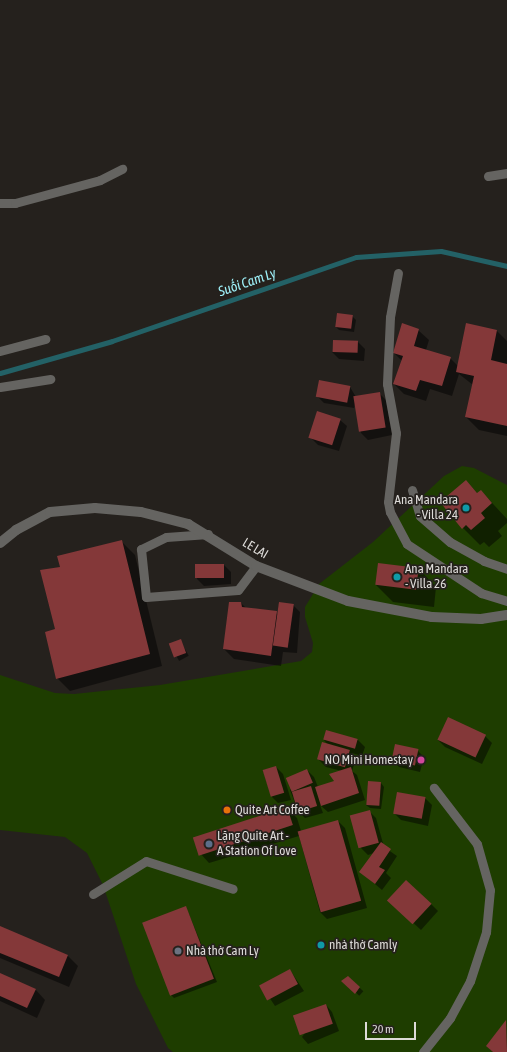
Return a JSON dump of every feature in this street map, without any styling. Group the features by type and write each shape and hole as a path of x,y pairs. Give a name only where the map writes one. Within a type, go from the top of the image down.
{"street":[{"name":"LE LAI","path":"0,543 16,530 50,512 95,508 141,512 188,524 209,534 256,566 327,595 384,610 432,617 481,619 507,615"}],"lane":[{"path":"0,203 15,203 100,180 122,169"},
{"path":"488,176 507,173"},
{"path":"398,273 390,317 388,384 396,433 388,502 390,512 407,544 481,593 507,601"},
{"path":"0,351 45,339"},
{"path":"0,387 50,379"},
{"path":"412,490 420,516 450,542 484,561 507,569"},
{"path":"209,534 166,537 141,549 146,597 238,590 256,566"},
{"path":"423,1052 450,1018 470,981 486,932 490,890 477,844 434,788"},
{"path":"93,894 146,861 233,889"}],"green space":[{"path":"462,466 474,468 507,485 507,1052 173,1052 168,1048 136,984 103,885 87,853 65,837 0,830 0,675 55,693 74,694 160,685 301,661 312,652 313,643 305,617 305,607 319,584 373,542 444,476"}],"building":[{"path":"337,313 353,315 351,329 335,327"},
{"path":"402,323 419,329 414,346 451,357 442,386 420,380 416,391 393,384 403,356 393,353"},
{"path":"466,323 497,330 491,360 507,364 507,426 465,417 474,376 456,372"},
{"path":"333,340 358,341 358,353 333,352"},
{"path":"319,380 350,386 347,403 316,397"},
{"path":"380,392 386,428 359,432 353,396"},
{"path":"317,411 341,419 332,445 308,438"},
{"name":"Ana Mandara - Villa 24","path":"466,480 477,493 481,490 492,503 481,513 485,518 471,530 466,525 462,529 440,502"},
{"path":"122,540 150,654 56,679 45,632 55,629 40,570 60,567 57,556"},
{"name":"Ana Mandara - Villa 26","path":"378,563 419,568 416,590 375,585"},
{"path":"195,564 224,564 224,578 195,578"},
{"path":"229,602 241,602 242,607 277,611 271,656 223,649"},
{"path":"279,602 294,604 288,648 273,646"},
{"path":"181,639 186,653 174,658 169,643"},
{"path":"448,717 486,735 475,757 437,740"},
{"path":"326,730 358,739 355,749 323,740"},
{"path":"322,742 350,750 345,767 317,759"},
{"path":"395,744 418,749 415,766 391,761"},
{"path":"276,766 284,793 271,797 263,770"},
{"path":"351,767 359,793 321,806 315,787 334,781 329,774"},
{"path":"307,769 313,783 292,792 286,778"},
{"path":"368,781 381,782 379,806 366,805"},
{"path":"311,786 317,806 298,812 292,792"},
{"path":"397,792 426,797 422,819 393,814"},
{"path":"287,807 293,825 199,856 193,838"},
{"path":"370,810 379,843 359,848 350,815"},
{"path":"338,820 361,901 321,912 298,832"},
{"path":"381,842 391,849 379,867 385,870 375,884 359,872"},
{"path":"406,880 432,904 413,924 387,900"},
{"name":"Nhà thờ Cam Ly","path":"186,906 214,979 170,996 142,923"},
{"path":"0,926 68,955 59,977 0,953"},
{"path":"290,969 298,984 267,1000 259,985"},
{"path":"0,973 36,989 27,1008 0,996"},
{"path":"348,976 360,987 355,994 341,981"},
{"path":"326,1004 333,1024 300,1035 293,1015"},
{"path":"506,1020 507,1052 493,1052 486,1046"}],"waterway":[{"name":"Suối Cam Ly","path":"0,373 112,341 356,257 441,251 507,266"}],"place":[{"name":"Ana Mandara - Villa 24","path":"466,508"},
{"name":"Ana Mandara - Villa 26","path":"397,577"},
{"name":"NO Mini Homestay","path":"421,760"},
{"name":"Quite Art Coffee","path":"227,810"},
{"name":"Lặng Quite Art - A Station Of Love","path":"209,844"},
{"name":"nhà thờ Camly","path":"321,945"},
{"name":"Nhà thờ Cam Ly","path":"178,951"}]}
